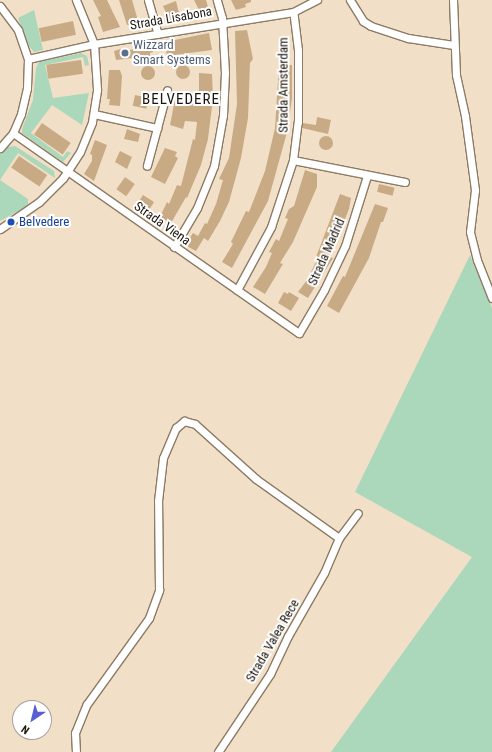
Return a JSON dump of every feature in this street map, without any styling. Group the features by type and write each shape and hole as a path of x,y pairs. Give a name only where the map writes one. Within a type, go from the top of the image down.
{"street":[{"path":"0,229 39,202 67,172 80,152 94,114 97,70 94,44 76,0"},
{"path":"148,0 158,34"},
{"path":"174,247 197,208 214,166 224,115 226,73 222,23 218,0"},
{"name":"Strada Lisabona","path":"28,59 94,44 294,12 317,0"},
{"path":"350,0 363,21 371,26 395,35 452,45"},
{"path":"453,0 456,26 452,45 476,190 470,232 477,260 492,298"},
{"path":"0,6 18,30 28,59 27,88 21,114 13,133 0,148"},
{"name":"Strada Amsterdam","path":"237,290 271,227 293,160 298,122 298,50 294,12"},
{"path":"147,166 167,90"},
{"path":"94,114 157,128"},
{"name":"Strada Viena","path":"13,133 299,333"},
{"path":"293,160 367,176 405,182"},
{"name":"Strada Madrid","path":"299,333 324,290 345,246 367,176"},
{"path":"76,752 75,733 87,704 149,618 160,590 158,501 163,458 176,428 184,421 196,424 256,479 339,538"},
{"name":"Strada Valea Rece","path":"218,752 270,674 288,636 324,573 339,538 358,513"}],"green space":[{"path":"34,10 43,50 34,52 29,46 18,18"},
{"path":"81,53 87,56 89,65 85,66 83,57 45,65 53,98 89,93 82,125 52,105 31,133 63,157 67,151 71,153 63,162 22,133 22,129 33,100 36,68 39,62"},
{"path":"15,146 54,171 55,178 18,153 0,180 0,154 8,147"},
{"path":"0,180 28,199 28,206 0,221"},
{"path":"470,255 492,308 492,752 331,752 472,557 355,492"}],"building":[{"path":"93,0 107,0 120,27 103,32 98,17 101,16"},
{"path":"119,0 132,0 139,24 127,25"},
{"path":"194,0 206,0 208,7 200,12"},
{"path":"231,0 251,0 251,2 245,4 246,7 236,10"},
{"path":"176,1 180,17 170,21 163,6"},
{"path":"73,21 76,35 42,42 39,28"},
{"path":"247,30 253,59 250,63 248,118 241,158 229,202 220,221 208,241 204,238 196,251 185,245 193,233 198,236 205,223 207,224 216,204 223,180 219,179 229,158 237,104 235,31"},
{"path":"209,33 212,50 167,56 165,42"},
{"path":"152,45 153,52 150,53 150,56 116,60 114,51 121,49 121,52"},
{"path":"81,60 83,74 48,79 46,65"},
{"path":"279,64 292,65 292,99 286,136 268,201 232,268 222,262 233,244 231,242 246,211 249,212 265,171 275,128"},
{"path":"183,65 188,67 190,72 188,77 183,79 178,77 176,72 178,67"},
{"path":"148,66 153,68 155,73 153,78 148,80 143,78 141,73 143,68"},
{"path":"109,70 120,70 122,76 120,106 109,105 110,99 107,99"},
{"path":"199,73 212,74 213,98 208,139 201,165 187,198 186,197 171,223 160,217 167,202 169,204 177,185 181,186 193,139 195,140 197,122 185,121 183,129 170,125 176,94 199,98"},
{"path":"135,95 149,98 146,109 133,106"},
{"path":"317,117 331,120 328,134 302,128 303,123 316,125"},
{"path":"42,123 71,143 63,155 34,134"},
{"path":"127,129 140,134 138,142 124,139"},
{"path":"326,136 331,138 333,143 331,148 326,150 321,148 319,143 321,138"},
{"path":"95,140 107,145 94,181 84,174 92,161 92,155 90,154"},
{"path":"165,148 177,152 175,156 178,158 165,184 151,177"},
{"path":"120,151 132,157 127,169 115,162"},
{"path":"19,156 47,175 39,187 11,168"},
{"path":"305,170 317,174 317,187 293,242 280,263 283,264 265,294 253,287 266,267 272,253 269,252 276,239 279,241 288,219 285,218 289,209 294,206"},
{"path":"125,177 135,184 126,196 116,189"},
{"path":"379,184 395,188 393,196 377,192"},
{"path":"340,194 351,198 349,209 330,257 333,258 308,298 298,292 307,280 318,258 316,257"},
{"path":"143,195 154,202 148,211 137,204"},
{"path":"375,204 388,208 383,222 381,222 369,258 339,313 327,306 343,276 345,277"},
{"path":"284,292 288,294 289,292 299,298 291,311 278,303"}],"place":[{"name":"Wizzard Smart Systems","path":"125,53"},
{"name":"Belvedere","path":"11,222"}],"district":[{"name":"BELVEDERE","path":"181,100"}]}
